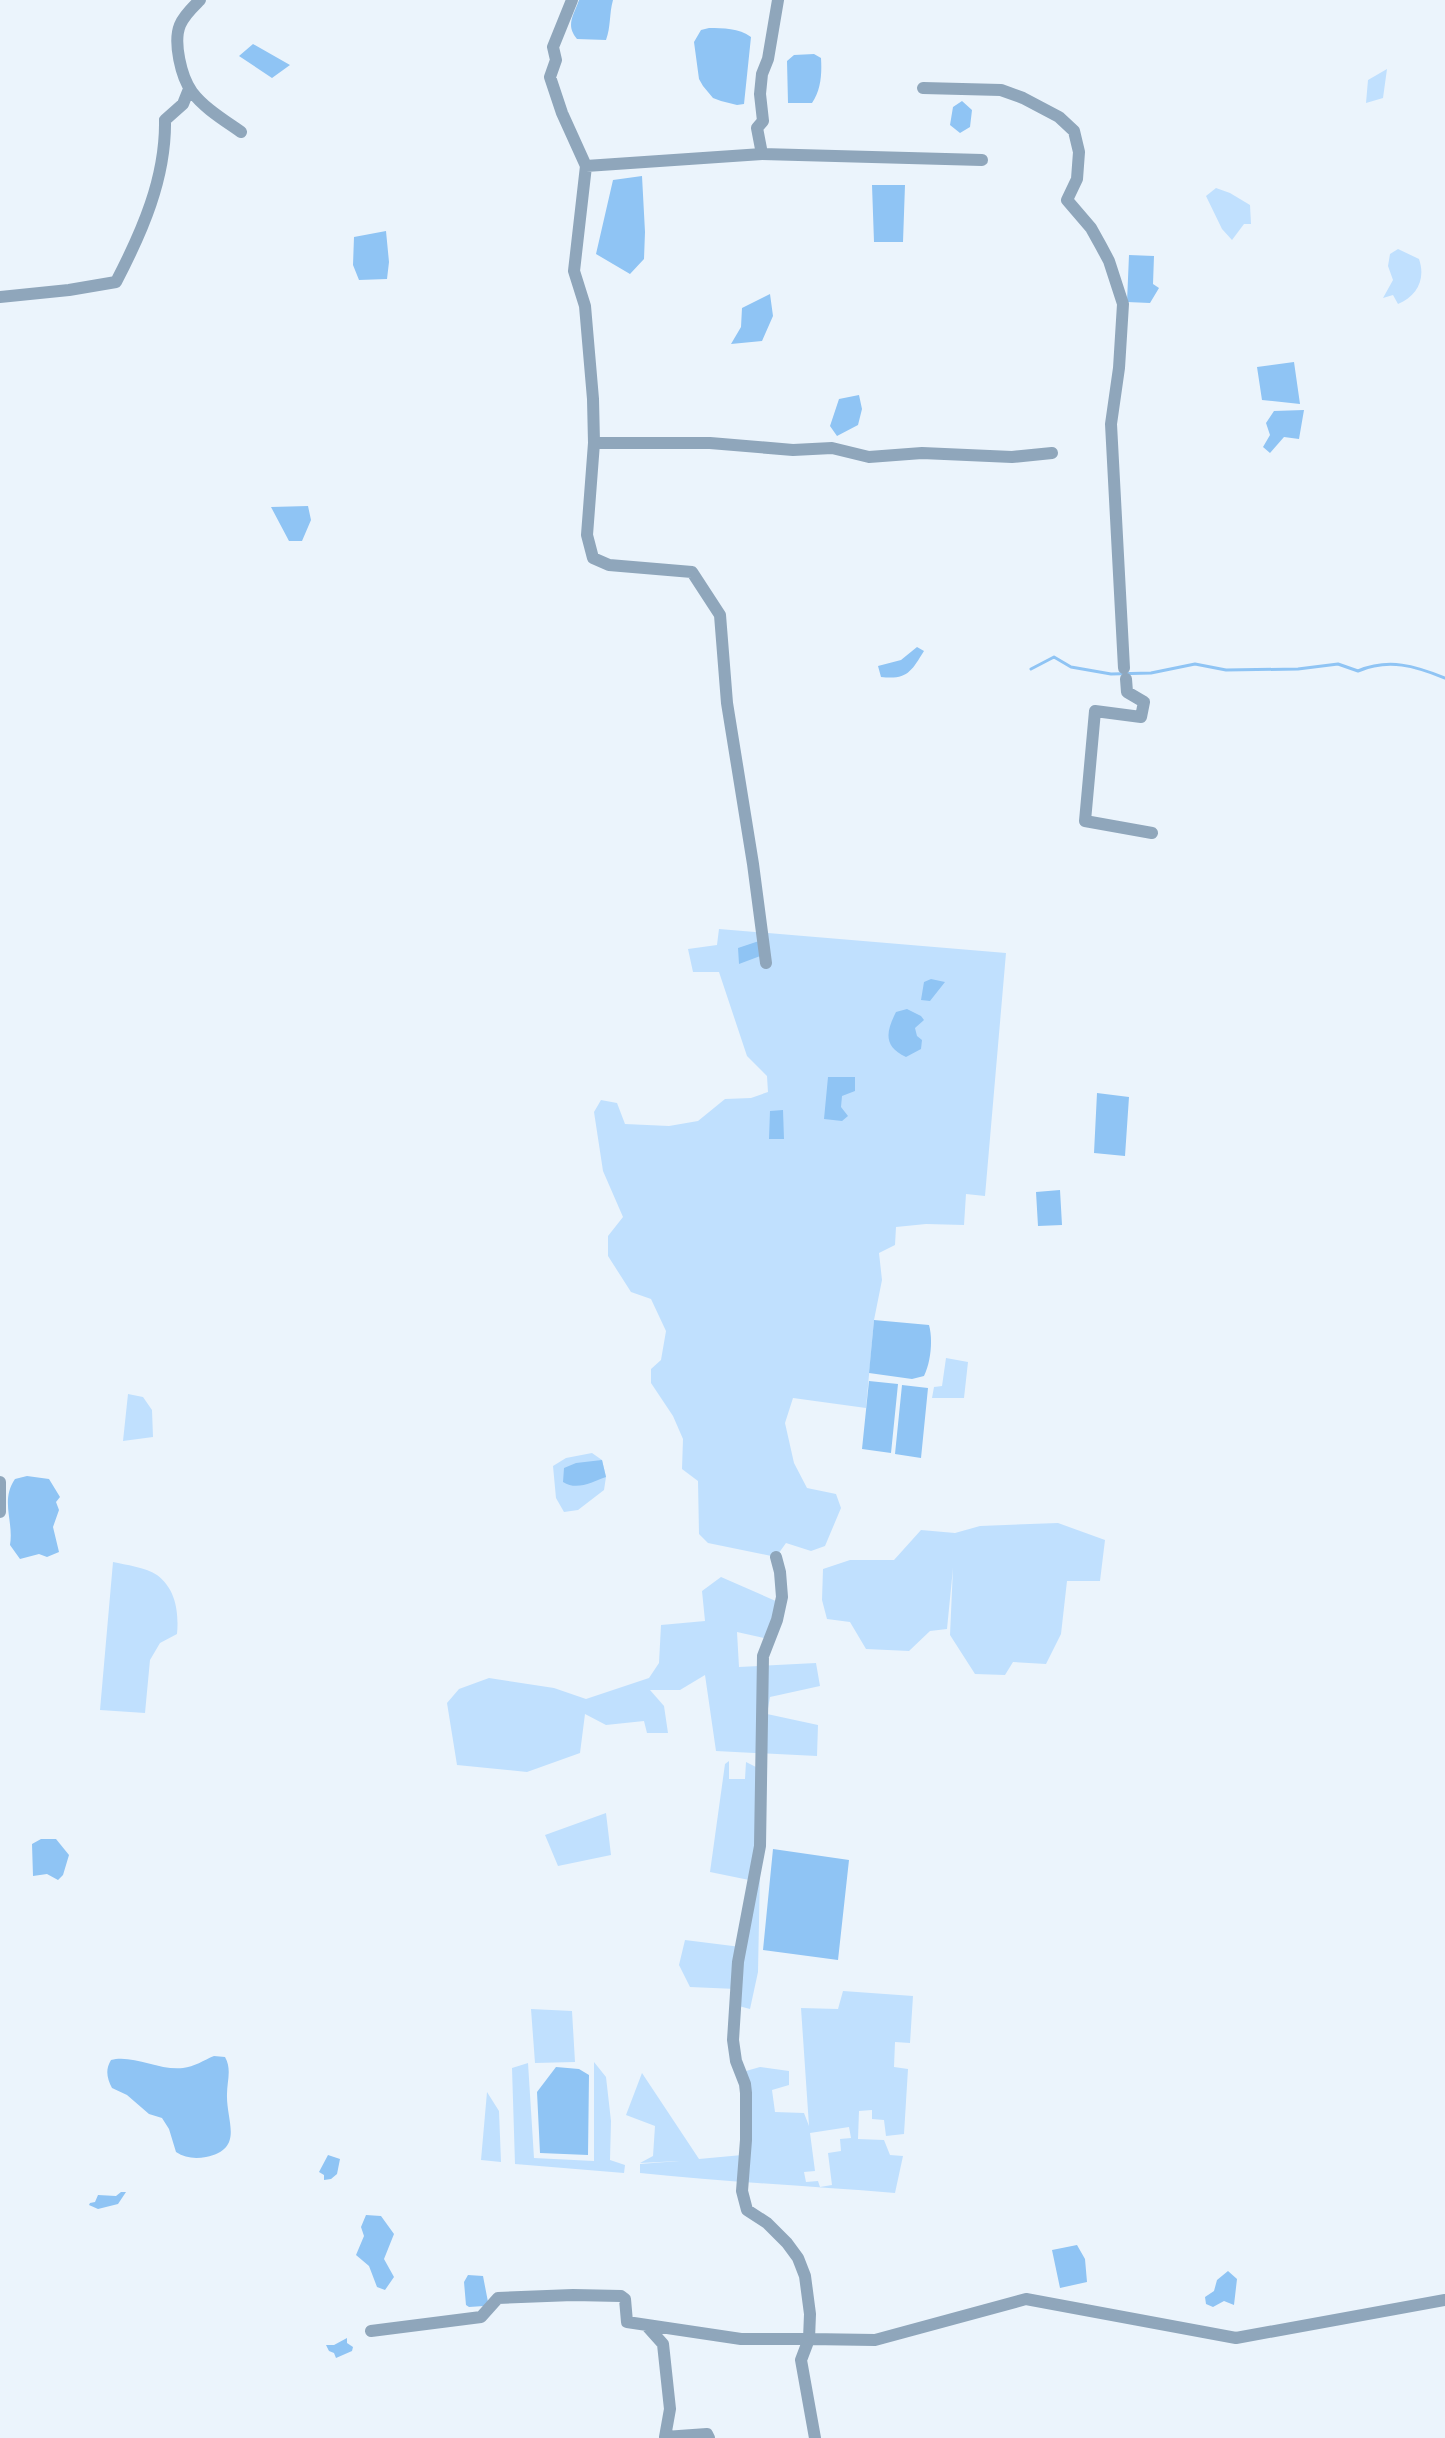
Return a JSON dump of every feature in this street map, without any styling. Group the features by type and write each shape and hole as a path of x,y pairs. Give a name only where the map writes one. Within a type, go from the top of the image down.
{"street":[{"path":"200,0 181,23 177,38 189,89 241,132"},
{"path":"572,0 553,47 556,60 550,77 586,166 574,271 585,306 594,443 587,535 593,558 609,565 692,572 720,615 727,703 766,963"},
{"path":"762,154 757,128 763,121 760,94 762,74 768,59 778,0"},
{"path":"923,88 1001,90 1043,108 1074,131 1079,152 1077,179 1067,200 1091,228 1101,246 1123,304 1111,424 1127,692 1144,702 1141,717 1095,711 1085,821 1152,833"},
{"path":"0,297 116,282 153,196 164,152 165,120 183,104 189,89"},
{"path":"586,166 762,154 982,160"},
{"path":"594,443 710,443 793,450 832,448 869,457 922,453 1012,457 1052,453"},
{"path":"0,1482 0,1512"},
{"path":"776,1557 782,1597 763,1656 760,1846 738,1962 733,2040 746,2093 742,2191 747,2210 767,2223 787,2243 798,2258 805,2276 809,2301 809,2339 801,2360 815,2438"},
{"path":"371,2331 481,2317 498,2298 547,2295 621,2296 625,2299 627,2322 741,2339 875,2340 1026,2299 1236,2338 1445,2300"},
{"path":"646,2325 663,2344 670,2409 665,2437 707,2434 709,2438"}],"shaded area":[{"path":"579,0 613,0 606,40 577,39 573,34 572,20"},
{"path":"701,30 736,30 751,37 744,104 713,98 699,79 694,42"},
{"path":"253,44 290,65 272,78 239,56"},
{"path":"814,54 821,58 820,82 815,98 812,103 788,103 787,61 794,55"},
{"path":"1387,69 1383,98 1366,103 1368,80"},
{"path":"962,101 972,110 970,127 960,133 950,125 953,107"},
{"path":"642,176 644,259 630,274 596,254 613,180"},
{"path":"872,185 905,185 903,242 874,242"},
{"path":"1216,188 1250,205 1251,224 1244,224 1232,240 1222,229 1206,196"},
{"path":"386,231 387,279 359,280 353,265 354,237"},
{"path":"1398,249 1419,259 1421,273 1415,292 1398,304 1393,295 1383,298 1393,280 1388,266 1390,254"},
{"path":"1129,255 1154,256 1153,284 1159,288 1150,303 1127,302"},
{"path":"770,294 773,316 762,341 731,344 741,327 742,308"},
{"path":"1294,362 1300,404 1262,400 1257,367"},
{"path":"859,395 862,409 858,425 837,436 830,426 839,399"},
{"path":"1304,410 1299,439 1284,437 1270,453 1263,447 1270,435 1266,423 1274,411"},
{"path":"308,506 311,520 302,541 289,541 271,507"},
{"path":"917,647 924,651 907,673 897,677 881,677 878,666 901,660"},
{"path":"719,929 1006,953 985,1196 966,1194 964,1225 896,1227 895,1245 879,1253 882,1280 874,1320 866,1408 793,1398 785,1423 794,1463 807,1488 836,1494 841,1508 825,1546 811,1551 786,1543 776,1557 708,1543 699,1534 698,1481 682,1469 683,1439 673,1416 651,1383 651,1369 661,1360 666,1331 651,1299 631,1292 608,1256 608,1236 623,1217 603,1171 594,1112 601,1100 617,1103 625,1124 669,1126 698,1121 725,1099 751,1098 768,1092 767,1076 747,1056 719,972 693,972 688,949 717,945"},
{"path":"762,940 763,955 739,964 738,948"},
{"path":"931,979 945,982 930,1001 921,1000 924,982"},
{"path":"907,1009 924,1020 915,1028 922,1040 921,1049 906,1057 893,1048 889,1032 896,1012"},
{"path":"828,1077 855,1077 855,1091 842,1096 841,1107 848,1116 842,1121 824,1119"},
{"path":"1097,1093 1129,1097 1125,1156 1094,1153"},
{"path":"783,1110 784,1139 769,1139 770,1111"},
{"path":"1060,1190 1062,1225 1038,1226 1036,1192"},
{"path":"874,1320 929,1325 931,1350 924,1376 912,1379 869,1373"},
{"path":"946,1358 968,1362 964,1398 932,1398 934,1387 942,1386"},
{"path":"869,1381 898,1384 891,1453 862,1449"},
{"path":"902,1385 928,1388 921,1458 895,1454"},
{"path":"128,1394 143,1397 152,1410 153,1437 123,1441"},
{"path":"592,1453 602,1460 606,1477 604,1490 578,1510 564,1512 556,1498 553,1466 566,1458"},
{"path":"602,1460 606,1477 579,1486 563,1482 564,1468 576,1463"},
{"path":"27,1476 49,1479 60,1497 56,1502 59,1510 53,1527 59,1552 47,1557 39,1554 20,1559 10,1545 8,1495 15,1479"},
{"path":"1058,1523 1105,1540 1100,1581 1067,1581 1061,1634 1046,1664 1013,1662 1005,1675 975,1674 950,1635 953,1568 947,1629 930,1631 909,1651 866,1649 850,1622 827,1619 822,1600 823,1569 850,1560 894,1560 921,1530 955,1533 980,1526"},
{"path":"113,1562 157,1575 172,1594 177,1610 177,1634 160,1643 150,1660 145,1713 100,1710"},
{"path":"721,1577 778,1602 768,1639 737,1632 739,1667 816,1663 820,1686 770,1697 767,1714 818,1725 817,1756 716,1751 705,1675 680,1690 650,1690 664,1706 668,1733 647,1733 644,1721 606,1725 585,1714 580,1753 527,1772 457,1765 447,1703 459,1689 489,1678 554,1688 586,1699 649,1678 659,1663 661,1625 705,1621 702,1591"},
{"path":"729,1761 729,1779 745,1779 746,1762 762,1770 758,1972 750,2009 735,2005 736,1989 690,1987 679,1965 685,1940 741,1947 754,1881 710,1872 725,1764"},
{"path":"606,1813 611,1855 558,1866 545,1835"},
{"path":"41,1839 56,1839 69,1855 63,1875 58,1880 47,1874 33,1876 32,1844"},
{"path":"773,1849 849,1860 838,1960 763,1950"},
{"path":"843,1991 913,1996 910,2043 895,2042 894,2067 908,2069 904,2134 886,2136 884,2120 872,2119 872,2110 859,2111 858,2139 884,2140 890,2155 903,2156 895,2193 640,2173 640,2164 679,2161 640,2163 653,2156 655,2126 626,2115 642,2073 699,2159 742,2155 746,2071 760,2067 789,2071 789,2085 772,2090 775,2112 804,2113 809,2126 801,2008 838,2009","holes":["849,2127 851,2138 840,2139 841,2151 828,2153 832,2185 820,2187 818,2181 806,2182 804,2172 815,2171 810,2133"]},
{"path":"531,2009 572,2011 575,2062 535,2063"},
{"path":"214,2056 225,2057 228,2066 231,2133 226,2148 206,2157 190,2158 176,2152 162,2118 149,2114 127,2095 112,2088 108,2077 111,2060 128,2059 183,2068"},
{"path":"594,2062 606,2077 611,2121 610,2160 625,2165 624,2173 515,2164 512,2068 528,2063 534,2158 594,2161"},
{"path":"556,2067 579,2069 589,2075 588,2155 540,2153 537,2092"},
{"path":"487,2092 499,2111 501,2162 481,2160"},
{"path":"328,2155 340,2159 337,2174 324,2180 324,2175 319,2172"},
{"path":"126,2192 118,2204 98,2209 89,2205 95,2202 98,2195 116,2196"},
{"path":"366,2215 381,2216 394,2234 384,2259 394,2277 385,2290 377,2287 369,2266 356,2255 364,2236 361,2227"},
{"path":"1077,2245 1085,2259 1087,2282 1060,2288 1052,2250"},
{"path":"1228,2271 1237,2279 1234,2305 1224,2301 1213,2307 1206,2304 1205,2297 1214,2291 1217,2280"},
{"path":"468,2275 483,2276 488,2302 484,2306 466,2305 464,2282"},
{"path":"347,2338 352,2351 336,2358 326,2345 334,2345"}],"waterway":[{"path":"1031,669 1054,657 1071,667 1111,674 1151,673 1195,664 1226,670 1298,669 1338,664 1358,671 1391,664 1445,678"}]}
